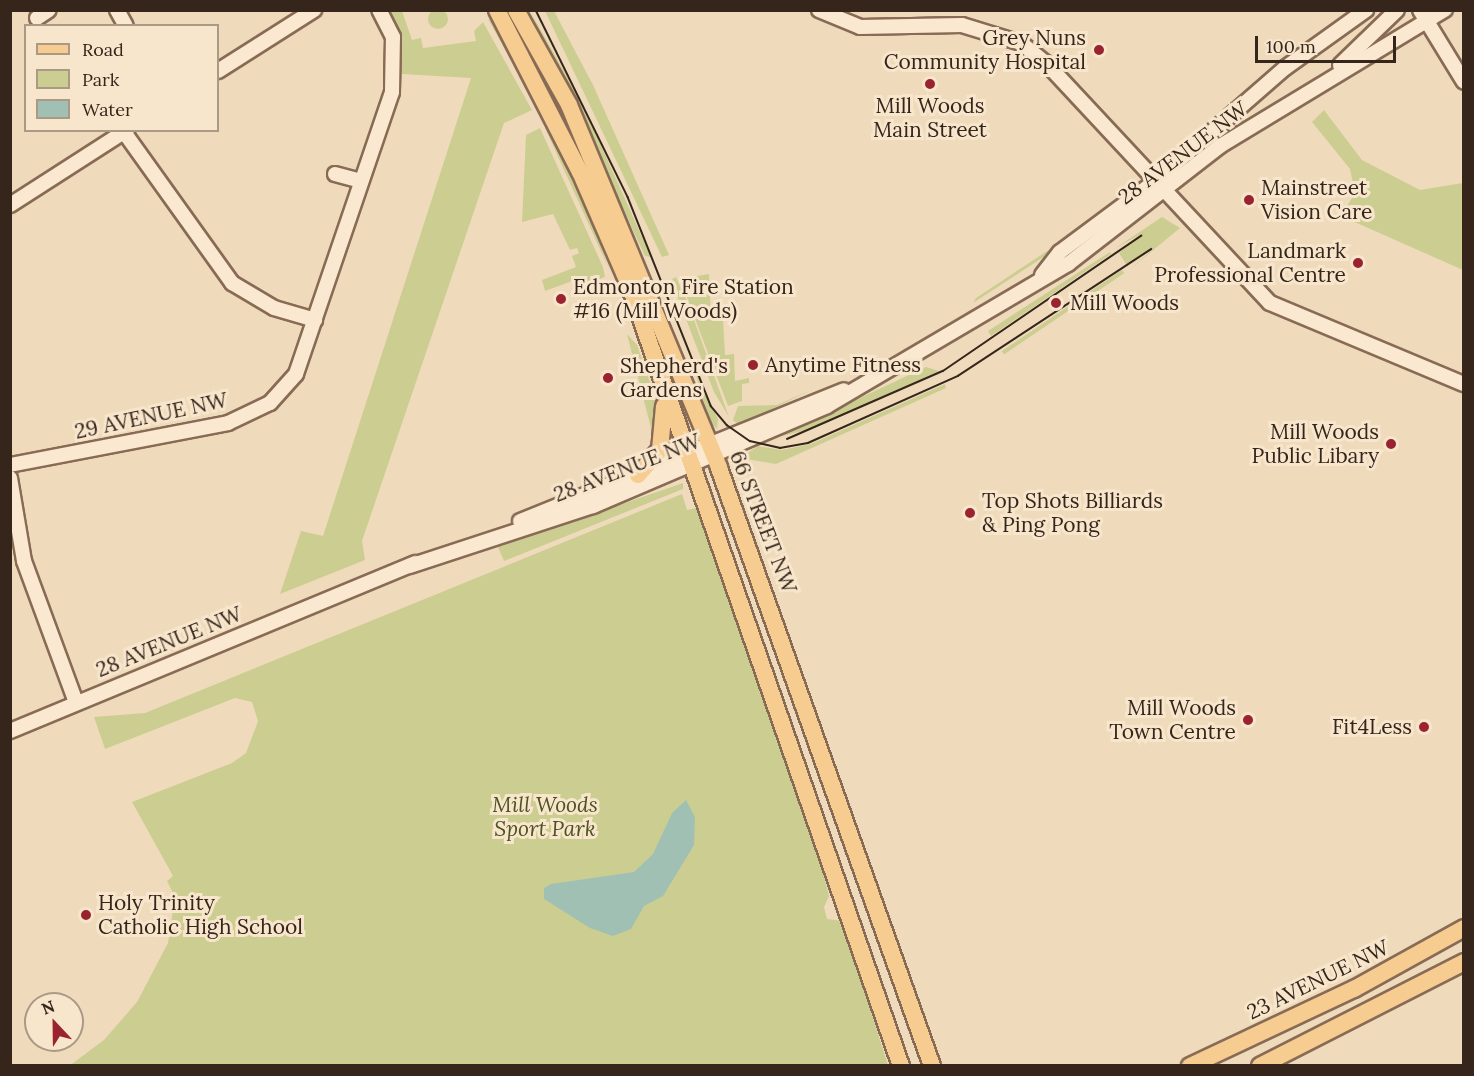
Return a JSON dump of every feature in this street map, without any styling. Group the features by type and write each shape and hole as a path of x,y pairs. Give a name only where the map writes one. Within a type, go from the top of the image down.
{"main road":[{"name":"66 STREET NW","path":"496,10 595,204 646,334 663,387 702,456"},
{"name":"66 STREET NW","path":"516,10 569,105 608,194 702,456 901,1065"},
{"path":"646,334 657,347 786,649 926,1049 934,1065"},
{"path":"638,476 663,443 663,387"},
{"name":"23 AVENUE NW","path":"1191,1065 1354,989 1464,928"},
{"path":"1415,988 1464,951"},
{"path":"1260,1065 1464,962"},
{"path":"887,1026 903,1043 912,1065"}],"street":[{"path":"37,18 49,10"},
{"path":"117,10 125,24"},
{"path":"219,70 314,10"},
{"name":"29 AVENUE NW","path":"10,465 248,416 270,403 296,374 392,92 393,37 379,10"},
{"path":"819,10 860,27 962,25 1020,43 1046,63 1158,188 1277,308 1464,384"},
{"name":"28 AVENUE NW","path":"1158,188 1285,68 1366,10"},
{"path":"1320,85 1397,10"},
{"name":"28 AVENUE NW","path":"410,566 593,506 702,456 826,406 849,389 1040,277 1060,252 1220,146 1320,85 1425,14 1445,10"},
{"path":"1425,14 1464,82"},
{"path":"10,205 124,132"},
{"path":"127,132 232,283 274,308 315,320"},
{"path":"335,174 362,180"},
{"name":"28 AVENUE NW","path":"10,731 410,566 638,476 702,456"},
{"path":"10,478 24,561 76,702"}],"green space":[{"path":"438,9 445,12 448,19 445,26 438,29 431,26 428,19 431,12"},
{"path":"388,11 402,11 412,40 421,38 423,48 476,41 474,31 483,22 532,110 504,123 362,541 365,560 280,594 301,531 323,536 471,78 402,74 400,43"},
{"path":"530,11 582,103 651,257 645,256"},
{"path":"545,11 554,11 593,85 669,255 662,257"},
{"path":"488,19 495,23 535,105 525,86"},
{"path":"1324,110 1362,160 1420,190 1463,183 1463,270 1341,216 1355,193 1350,169 1312,122"},
{"path":"540,128 603,267 605,277 581,286 578,279 545,291 542,280 576,267 572,256 579,253 577,248 570,250 553,214 522,222 526,135"},
{"path":"545,128 551,130 580,192 610,271"},
{"path":"1162,217 1180,228 1129,270 1152,250 1126,264 1119,253 1141,234 1114,249"},
{"path":"1079,230 1059,247 973,303 976,298"},
{"path":"1110,252 1111,254 991,336 988,331"},
{"path":"1122,270 1124,273 1004,354 1002,351"},
{"path":"709,274 711,318 723,318 725,355 734,354 735,381 749,378 749,383 742,384 742,401 728,406 680,279"},
{"path":"676,277 729,417 714,392 671,280"},
{"path":"627,334 637,345 656,400 653,436"},
{"path":"926,367 939,371 812,429 777,437"},
{"path":"695,370 718,419 717,429 707,418"},
{"path":"945,384 946,388 776,464 740,458 758,446 782,450 811,444"},
{"path":"813,389 739,425 733,420 738,406 777,405"},
{"path":"683,483 683,489 504,561 498,547"},
{"name":"Mill Woods Sport Park","path":"682,494 687,510 696,508 702,517 816,843 829,896 824,907 827,919 842,921 888,1065 69,1066 104,1040 137,1002 168,943 175,897 167,881 173,876 132,802 232,763 246,753 258,721 252,702 235,698 105,749 94,717 145,713"}],"water":[{"path":"686,800 695,817 694,845 663,896 644,906 631,929 613,936 590,928 544,899 544,888 551,884 634,872 653,854 672,813"}],"tram line":[{"path":"536,10 628,197 711,406 727,425 750,441 780,448 808,443 958,376 1151,249"},
{"path":"787,439 943,371 1141,236"}],"place":[{"name":"Grey Nuns Community Hospital","path":"1099,50"},
{"name":"Mill Woods Main Street","path":"930,84"},
{"name":"Mainstreet Vision Care","path":"1249,200"},
{"name":"Landmark Professional Centre","path":"1358,263"},
{"name":"Edmonton Fire Station #16 (Mill Woods)","path":"561,299"},
{"name":"Mill Woods","path":"1056,303"},
{"name":"Anytime Fitness","path":"753,365"},
{"name":"Shepherd's Gardens","path":"608,378"},
{"name":"Mill Woods Public Libary","path":"1391,444"},
{"name":"Top Shots Billiards & Ping Pong","path":"970,513"},
{"name":"Mill Woods Town Centre","path":"1248,720"},
{"name":"Fit4Less","path":"1424,727"},
{"name":"Holy Trinity Catholic High School","path":"86,915"}]}
